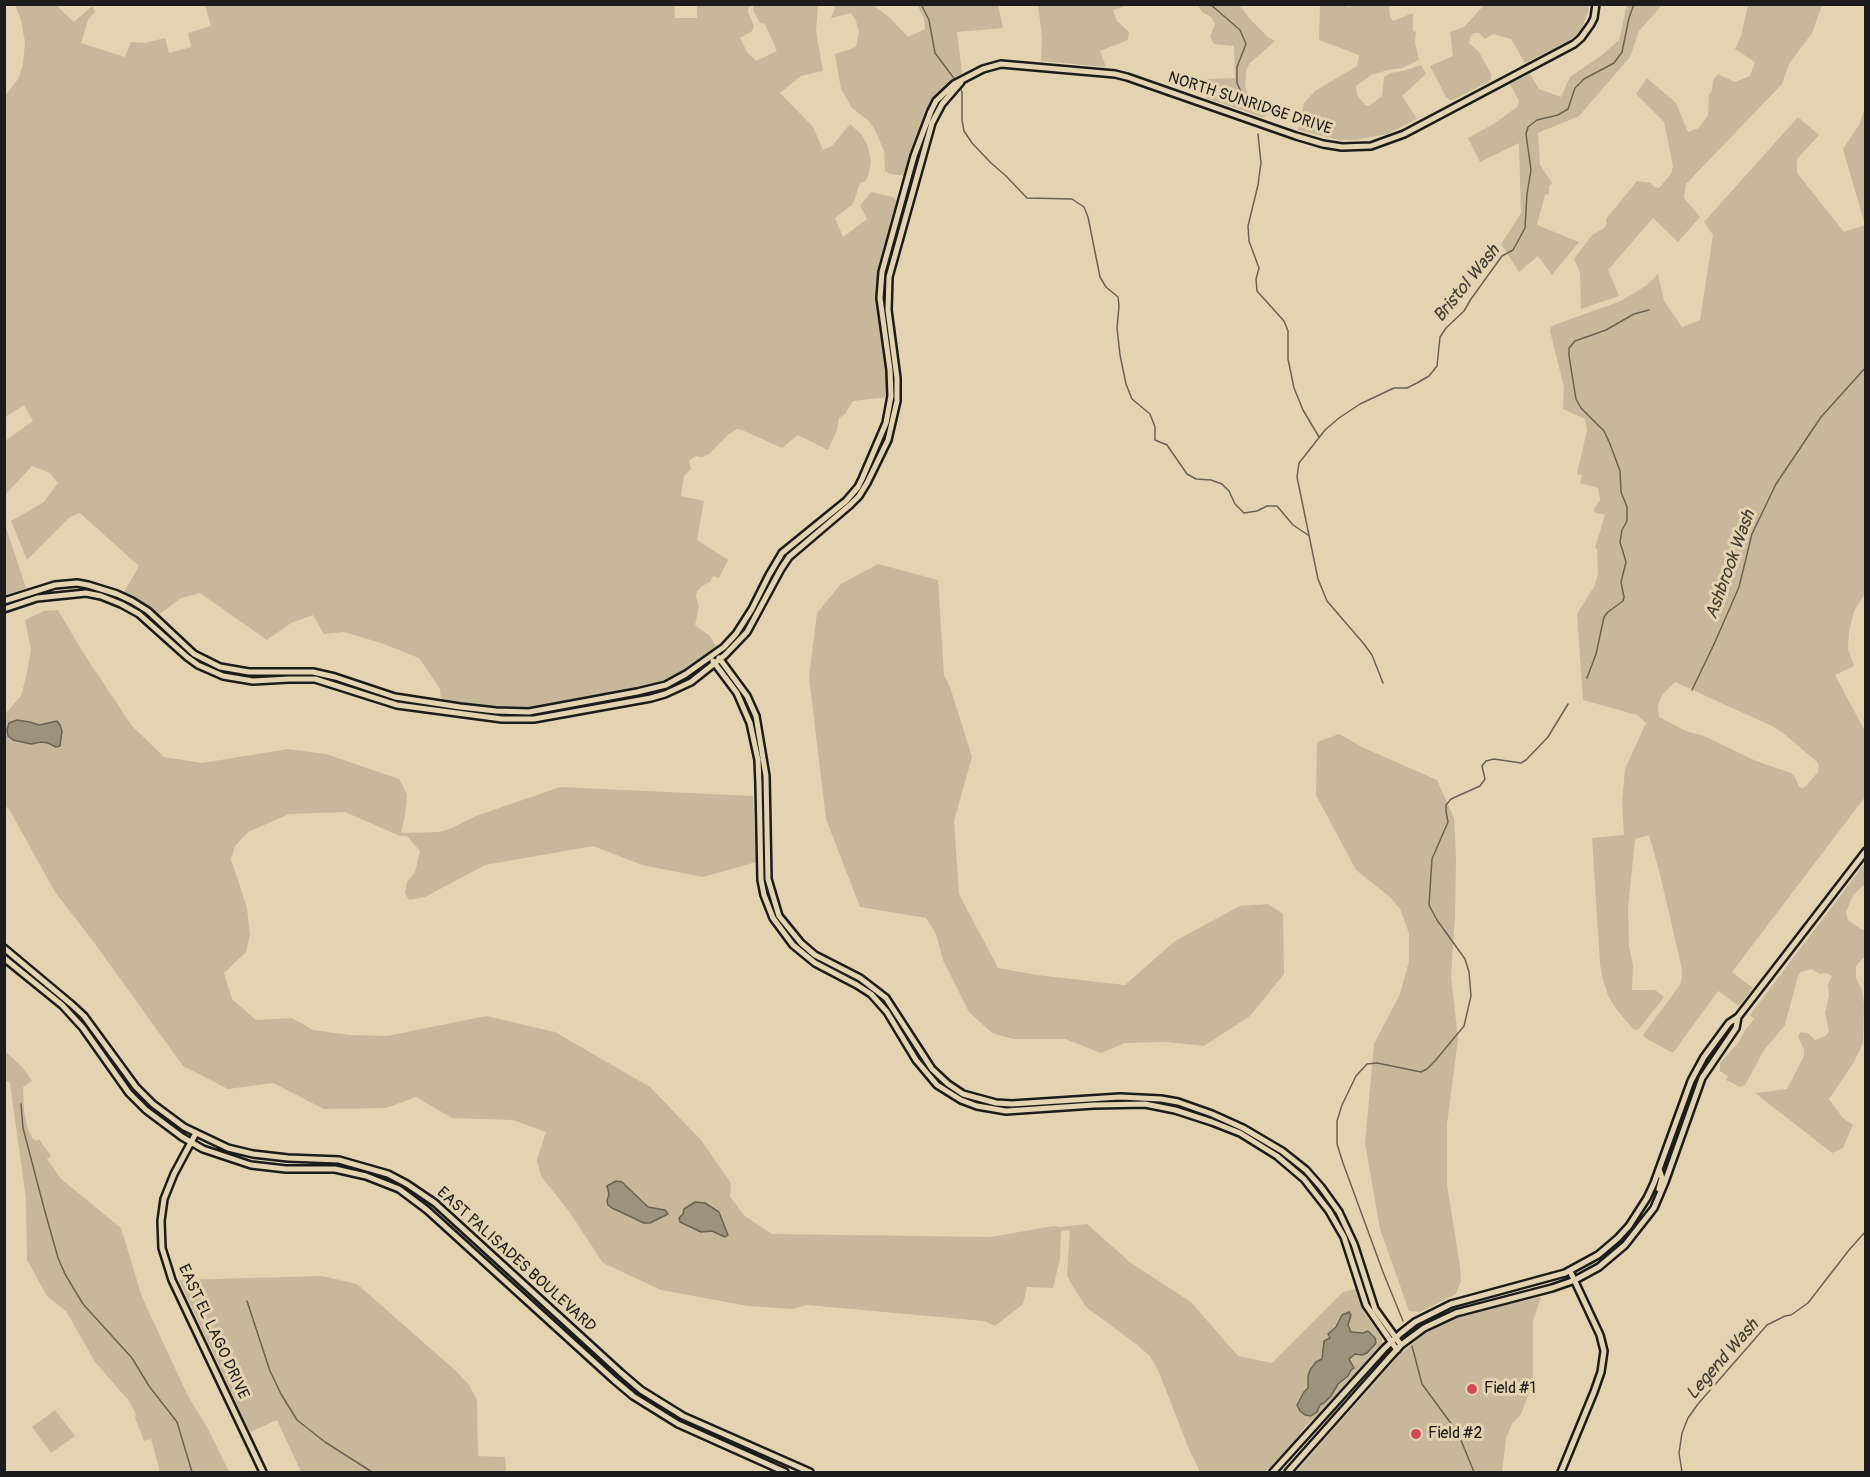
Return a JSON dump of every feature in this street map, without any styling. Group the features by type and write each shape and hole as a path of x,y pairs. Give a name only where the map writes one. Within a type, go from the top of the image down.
{"street":[{"name":"NORTH SUNRIDGE DRIVE","path":"4,609 37,598 86,593 101,596 139,614 187,657 198,665 223,676 253,681 296,678 315,680 397,705 502,719 534,719 665,694 691,682 715,659 736,634 752,609 782,553 837,509 858,487 880,438 888,412 891,390 880,298 882,272 912,165 931,111 936,101 948,88 983,69 1001,64 1115,74 1127,76 1314,141 1342,147 1371,146 1404,134 1574,44 1591,24 1596,4"},
{"name":"NORTH SUNRIDGE DRIVE","path":"4,601 55,585 77,583 88,585 117,594 148,610 194,654 220,667 249,672 313,672 395,697 496,711 529,712 654,689 679,679 715,659"},
{"path":"715,659 747,696 756,716 766,776 768,879 779,916 801,944 815,955 860,978 886,998 932,1069 963,1094 996,1103 1012,1104 1120,1097 1161,1099 1212,1114 1243,1128 1282,1151 1306,1170 1321,1186 1339,1212 1354,1244 1375,1309 1399,1348"},
{"path":"1273,1473 1393,1340 1424,1317 1451,1304 1570,1271 1598,1255 1629,1226 1647,1198 1694,1074 1704,1057 1729,1023 1738,1017 1866,851"},
{"name":"EAST PALISADES BOULEVARD","path":"4,948 84,1016 127,1076 164,1114 228,1148 253,1154 288,1158 339,1160 388,1174 407,1184 435,1203 641,1390 683,1416 810,1473"},
{"name":"EAST PALISADES BOULEVARD","path":"4,958 72,1015 129,1093 168,1128 221,1156 251,1165 286,1169 335,1169 366,1176 399,1189 427,1209 633,1396 678,1424 785,1473"},
{"path":"1288,1473 1399,1348 1424,1328 1456,1313 1575,1280 1613,1256 1636,1232 1654,1208 1702,1078 1736,1028 1738,1017"},
{"name":"EAST EL LAGO DRIVE","path":"196,1133 174,1174 164,1199 161,1221 162,1248 172,1280 263,1473"},
{"path":"1654,1208 1662,1178 1659,1168"},
{"path":"1561,1473 1594,1392 1601,1372 1604,1351 1600,1335 1570,1271"}],"shaded area":[{"path":"674,4 675,18 697,18 697,5 749,5 748,12 754,26 752,31 740,38 747,52 756,61 777,51 765,24 760,23 753,10 754,5 818,5 816,31 823,71 801,76 780,93 813,127 823,150 832,146 850,124 862,135 867,144 871,161 866,181 860,183 853,204 835,218 843,237 867,219 860,206 871,192 893,197 899,203 880,267 878,285 888,397 853,401 845,414 839,418 837,430 828,450 798,435 782,448 737,429 709,454 702,457 696,456 689,461 691,469 684,476 681,496 704,501 697,540 728,560 719,578 713,576 710,582 697,591 696,596 699,606 695,625 710,636 717,648 683,674 661,685 515,711 441,702 440,689 419,658 344,632 324,634 313,615 291,623 267,640 200,593 181,598 157,616 123,594 139,566 80,513 70,517 27,560 11,521 44,502 58,483 50,473 32,466 7,493 5,492 5,441 33,421 24,405 5,417 4,97 18,79 23,64 25,42 21,20 15,5 58,5 74,22 92,6 95,12 88,20 81,43 125,57 131,42 145,43 165,38 169,53 191,47 188,33 211,26 205,5"},
{"path":"1485,4 1588,5 1589,10 1576,35 1567,42 1525,63 1511,39 1493,34 1485,39 1479,33 1474,33 1469,43 1479,52 1491,74 1490,81 1450,100 1446,97 1430,66 1453,56 1450,32 1464,27"},
{"path":"1627,4 1662,5 1639,31 1630,57 1579,116 1538,133 1540,165 1552,183 1549,186 1549,194 1545,195 1537,225 1579,242 1552,275 1538,256 1519,272 1501,244 1521,213 1519,143 1480,162 1468,138 1517,107 1519,101 1510,84 1530,74 1539,89 1561,97 1570,77 1619,40"},
{"path":"836,5 873,5 889,17 908,37 925,29 924,18 918,6 915,5 998,5 1003,28 957,32 962,73 935,98 926,112 906,176 885,171 884,151 875,130 869,121 852,108 841,89 835,54 856,47 859,32 851,13 831,18"},
{"path":"1038,5 1128,5 1113,10 1117,21 1129,32 1128,40 1100,51 1106,67 1041,61 1042,37"},
{"path":"1198,5 1239,5 1268,37 1275,41 1249,64 1246,71 1245,87 1250,100 1268,110 1266,116 1262,117 1206,98 1205,79 1235,78 1234,46 1214,44 1210,37 1215,24"},
{"path":"1320,5 1349,7 1389,5 1393,21 1413,13 1413,31 1416,32 1415,43 1419,60 1402,68 1371,75 1356,86 1357,95 1365,105 1369,106 1382,96 1384,77 1390,73 1421,65 1426,74 1402,96 1417,119 1388,134 1356,140 1339,140 1298,130 1304,103 1315,91 1357,66 1359,55 1319,40"},
{"path":"1748,5 1822,5 1812,33 1789,64 1782,84 1686,184 1684,198 1700,217 1678,242 1653,218 1608,270 1619,296 1581,309 1580,272 1574,259 1592,235 1603,229 1607,224 1606,219 1637,181 1651,183 1654,187 1659,188 1671,174 1673,166 1664,122 1636,94 1647,78 1676,103 1688,132 1699,128 1708,115 1709,94 1712,91 1713,80 1718,74 1735,82 1750,76 1755,62 1735,49 1741,36"},
{"path":"1865,108 1865,225 1843,149 1859,125"},
{"path":"1798,117 1819,135 1797,159 1797,173 1844,232 1865,225 1865,593 1854,611 1849,632 1848,649 1854,666 1835,675 1865,731 1865,797 1732,972 1753,988 1739,1006 1718,991 1673,1053 1643,1035 1680,985 1682,977 1659,870 1649,835 1635,839 1628,908 1629,946 1633,965 1632,990 1655,990 1664,997 1639,1029 1634,1030 1616,1009 1608,995 1600,964 1592,838 1624,835 1622,804 1625,769 1646,723 1637,715 1583,700 1577,614 1595,585 1598,573 1597,549 1595,548 1605,515 1594,512 1600,500 1598,488 1580,483 1582,475 1577,474 1587,430 1585,419 1563,409 1564,387 1550,331 1554,325 1621,301 1647,285 1658,274 1664,301 1682,327 1700,320 1713,235 1704,222","holes":["1675,682 1772,726 1817,762 1818,772 1805,787 1799,787 1791,773 1756,761 1659,717 1658,705 1662,695"]},
{"path":"5,524 26,588 4,595"},
{"path":"878,564 938,580 944,675 950,687 972,757 954,821 959,894 998,968 1125,985 1175,941 1240,906 1268,904 1283,914 1284,974 1250,1016 1204,1046 1166,1042 1125,1043 1101,1053 1065,1039 1013,1039 992,1033 969,1012 943,960 936,934 926,918 860,907 826,819 809,677 817,613 841,584"},
{"path":"58,610 82,651 132,726 164,757 202,763 288,749 326,754 399,779 407,794 401,833 439,832 476,816 560,787 753,796 756,862 703,877 642,865 593,846 485,865 425,897 409,900 405,893 407,882 415,872 420,851 407,836 400,836 345,812 289,814 248,832 235,846 231,859 247,908 250,935 246,952 224,973 232,999 256,1020 292,1018 313,1030 349,1035 387,1036 486,1016 555,1032 650,1087 701,1140 731,1183 730,1197 745,1216 772,1234 991,1237 1053,1226 1087,1224 1131,1263 1191,1302 1238,1356 1272,1363 1343,1292 1356,1289 1364,1312 1382,1338 1382,1344 1306,1425 1297,1439 1266,1472 1200,1472 1159,1372 1150,1356 1086,1307 1070,1282 1067,1275 1070,1230 1061,1231 1060,1259 1053,1288 1027,1287 1023,1304 995,1326 984,1321 807,1305 792,1309 748,1306 661,1290 603,1263 568,1210 541,1176 537,1160 546,1132 513,1120 452,1118 416,1097 386,1108 324,1109 273,1083 228,1089 183,1066 55,892 9,809 5,806 4,715 21,696 26,677 31,650 25,620 44,611"},
{"path":"17,720 39,725 57,721 62,731 60,746 13,740 8,736 7,730 9,723"},
{"path":"1339,734 1364,748 1437,780 1454,818 1455,916 1451,976 1458,1039 1447,1124 1447,1185 1461,1281 1456,1294 1420,1312 1409,1311 1380,1229 1365,1143 1374,1044 1400,994 1409,961 1409,933 1400,909 1390,897 1356,870 1316,795 1317,742"},
{"path":"1865,863 1865,884 1853,895 1846,912 1848,920 1865,930 1865,956 1856,966 1856,978 1862,990 1864,1004 1863,1043 1854,1062 1829,1099 1843,1118 1853,1125 1843,1148 1832,1153 1755,1093 1787,1089 1804,1056 1798,1036 1801,1032 1808,1033 1815,1040 1826,1036 1829,1031 1825,1013 1829,996 1828,984 1832,976 1826,973 1819,974 1812,969 1801,972 1785,1025 1764,1050 1745,1085 1740,1087 1726,1080 1728,1076 1720,1071 1720,1063 1738,1043 1754,1019 1750,1015"},
{"path":"5,1051 22,1067 32,1081 23,1087 24,1111 28,1130 33,1139 36,1141 39,1139 51,1156 47,1159 61,1179 121,1228 142,1297 187,1394 208,1429 229,1472 160,1472 151,1439 144,1441 135,1418 136,1414 129,1401 95,1362 66,1311 47,1296 27,1260 26,1199 10,1083 5,1080"},
{"path":"616,1181 622,1182 648,1207 665,1210 668,1214 650,1223 644,1223 612,1208 607,1201 609,1194 607,1186"},
{"path":"695,1202 705,1203 719,1212 728,1235 725,1237 712,1231 701,1232 680,1222 679,1218 684,1209"},
{"path":"322,1276 357,1284 456,1371 469,1385 477,1400 478,1456 505,1457 506,1472 301,1472 277,1420 250,1432 179,1280"},
{"path":"1541,1297 1533,1321 1533,1383 1521,1414 1512,1424 1506,1438 1502,1472 1296,1472 1399,1355 1424,1334 1450,1320 1468,1314"},
{"path":"1349,1312 1351,1315 1348,1325 1351,1332 1368,1331 1375,1338 1376,1343 1367,1353 1355,1354 1349,1359 1354,1368 1348,1376 1338,1384 1331,1396 1320,1405 1317,1412 1311,1416 1305,1415 1297,1405 1308,1388 1310,1370 1316,1362 1322,1359 1324,1341 1330,1338 1328,1334 1336,1327 1342,1315"},
{"path":"55,1410 75,1436 51,1453 32,1427"}],"waterway":[{"path":"921,4 929,20 935,53 956,81"},
{"path":"1210,4 1240,30 1246,44 1237,67 1237,83 1249,110"},
{"name":"Bristol Wash","path":"1383,683 1372,655 1327,601 1318,579 1297,477 1299,463 1325,430 1339,418 1360,404 1394,388 1407,388 1417,383 1429,376 1437,366 1440,337 1464,311 1502,256 1513,250 1525,228 1531,170 1526,134 1528,127 1537,120 1558,115 1568,109 1575,88 1584,79 1614,63 1622,52 1634,4"},
{"path":"960,88 964,131 972,143 1027,198 1072,199 1084,207 1100,277 1106,287 1118,297 1117,328 1126,384 1132,399 1150,414 1155,427 1155,440 1167,445 1187,474 1196,479 1211,480 1222,484 1244,513 1257,511 1267,506 1277,506 1293,525 1308,535"},
{"path":"1258,134 1261,163 1248,226 1249,241 1259,268 1256,279 1257,291 1284,321 1288,331 1288,359 1294,388 1303,410 1319,437"},
{"path":"1587,678 1596,654 1604,617 1623,601 1624,597 1621,582 1626,562 1620,542 1622,530 1627,521 1627,507 1621,492 1620,471 1604,431 1581,408 1576,399 1569,348 1575,341 1606,330 1634,314 1649,310"},
{"name":"Ashbrook Wash","path":"1692,690 1739,587 1752,534 1776,484 1821,417 1866,367"},
{"path":"1403,1321 1343,1163 1337,1144 1337,1121 1356,1076 1367,1064 1377,1063 1421,1072 1435,1061 1464,1026 1471,996 1469,972 1465,959 1429,905 1432,859 1448,822 1446,805 1451,799 1480,786 1485,779 1482,766 1486,761 1494,759 1521,763 1526,760 1548,737 1568,704"},
{"path":"21,1104 23,1128 58,1258 65,1274 83,1304 132,1358 149,1386 177,1422 192,1472"},
{"name":"Legend Wash","path":"1682,1472 1679,1453 1682,1433 1688,1418 1698,1404 1767,1325 1791,1315 1808,1303 1866,1231"},
{"path":"247,1301 270,1371 297,1420 325,1442 372,1472"},
{"path":"1412,1346 1422,1384 1458,1433 1474,1472"}],"place":[{"name":"Field #1","path":"1472,1389"},
{"name":"Field #2","path":"1416,1434"}]}
